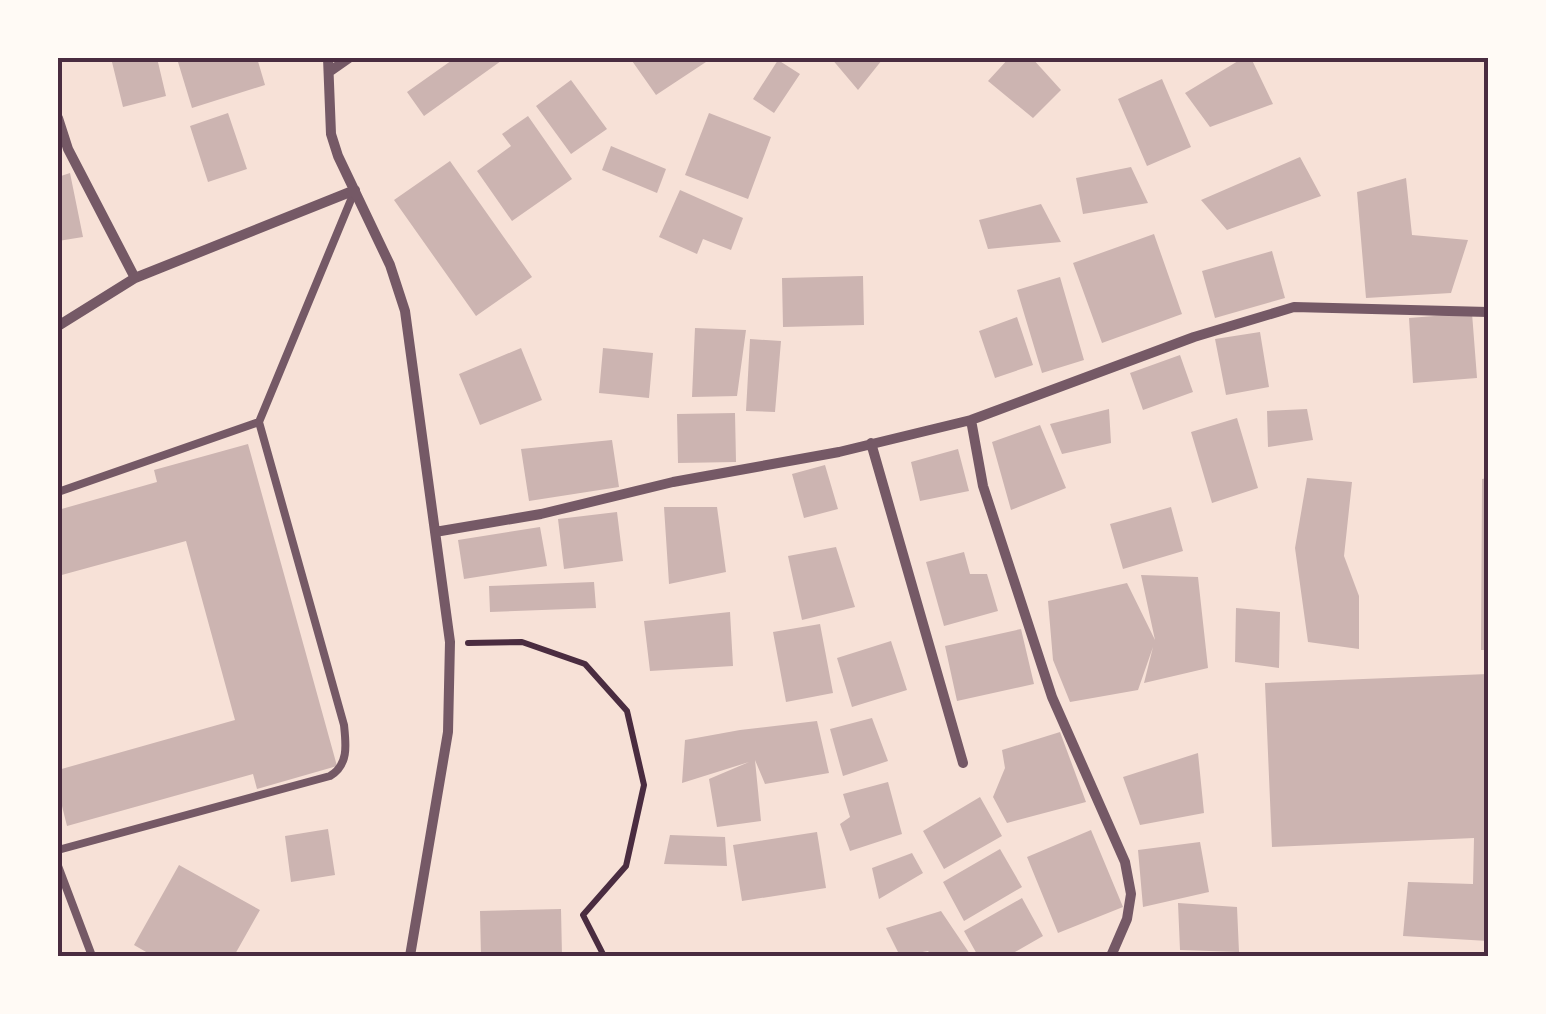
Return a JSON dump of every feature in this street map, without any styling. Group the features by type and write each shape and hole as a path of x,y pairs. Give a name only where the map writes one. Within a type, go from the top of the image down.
{"street":[{"path":"328,58 331,134 390,265 405,311 450,642 448,732 410,956"},
{"path":"329,72 349,58"},
{"path":"58,118 68,149 135,278"},
{"path":"58,326 135,278 354,190"},
{"path":"435,532 541,514 673,482 971,420 1194,338 1294,307 1488,312"},
{"path":"971,420 983,486 1052,697 1124,862 1131,894 1128,920 1112,956"},
{"path":"871,443 963,764"}],"lane":[{"path":"58,850 330,776 338,772 344,761 344,725 259,422 354,190"},
{"path":"58,492 259,422"},
{"path":"58,866 92,956"}],"path":[{"path":"450,642 522,642 585,664 627,710 644,786 626,866 583,915 604,956"}],"building":[{"path":"111,58 157,58 166,96 123,107"},
{"path":"192,58 257,58 265,85 192,108 178,62"},
{"path":"455,58 501,61 424,116 407,92"},
{"path":"630,58 712,58 656,95"},
{"path":"831,58 880,58 882,60 858,90"},
{"path":"1009,58 1032,58 1061,90 1033,118 988,81"},
{"path":"1243,58 1251,58 1273,104 1210,127 1185,93"},
{"path":"778,60 800,74 774,113 753,99"},
{"path":"1162,79 1191,147 1147,166 1118,99"},
{"path":"571,80 607,129 571,154 536,106"},
{"path":"228,113 247,169 208,182 190,126"},
{"path":"709,113 771,137 748,199 685,175"},
{"path":"528,116 572,179 512,221 477,171 511,146 502,134"},
{"path":"611,146 666,169 657,193 602,170"},
{"path":"1300,157 1321,196 1227,230 1201,200"},
{"path":"450,161 532,277 476,316 394,200"},
{"path":"1131,167 1148,203 1083,214 1076,178"},
{"path":"70,173 83,237 58,241 58,177"},
{"path":"1406,178 1412,235 1468,240 1451,293 1366,298 1357,192"},
{"path":"680,190 743,218 731,250 703,239 697,254 659,237"},
{"path":"1041,204 1061,242 988,249 979,220"},
{"path":"1154,234 1182,314 1102,343 1073,263"},
{"path":"1272,251 1285,298 1215,318 1202,271"},
{"path":"863,276 864,325 783,327 782,278"},
{"path":"1060,277 1084,360 1042,373 1017,290"},
{"path":"1472,313 1477,378 1413,383 1409,318"},
{"path":"1017,317 1033,365 995,378 979,331"},
{"path":"695,328 746,330 737,396 692,397"},
{"path":"1260,332 1269,387 1226,395 1215,339"},
{"path":"750,339 781,341 775,412 746,411"},
{"path":"521,348 542,400 480,425 459,374"},
{"path":"603,348 653,353 649,398 599,393"},
{"path":"1180,355 1193,392 1143,410 1130,373"},
{"path":"1109,409 1111,443 1062,454 1050,424"},
{"path":"1307,409 1313,440 1268,447 1267,411"},
{"path":"735,413 736,462 678,463 677,414"},
{"path":"1237,418 1258,488 1212,503 1191,432"},
{"path":"1040,425 1066,488 1011,510 992,442"},
{"path":"612,440 619,487 529,501 521,449"},
{"path":"248,444 337,766 257,789 253,774 67,826 58,790 58,770 235,720 186,541 58,576 58,510 157,482 154,470"},
{"path":"958,449 969,491 920,501 911,462"},
{"path":"825,465 838,509 804,518 792,474"},
{"path":"1307,478 1352,482 1344,556 1359,596 1359,649 1308,642 1295,548"},
{"path":"1488,478 1488,650 1481,650 1482,479"},
{"path":"664,507 717,507 726,572 669,584"},
{"path":"1171,507 1183,551 1123,569 1110,524"},
{"path":"617,512 623,561 564,569 558,519"},
{"path":"540,527 547,566 464,579 458,540"},
{"path":"836,547 855,607 802,620 788,556"},
{"path":"964,552 970,574 987,574 998,611 944,626 926,562"},
{"path":"1141,575 1198,577 1208,668 1144,683 1153,647 1138,690 1070,702 1053,660 1048,601 1127,583 1155,640"},
{"path":"594,582 596,608 490,612 489,586"},
{"path":"1236,608 1280,612 1279,668 1235,662"},
{"path":"730,612 733,666 650,671 644,621"},
{"path":"820,624 833,693 786,702 773,632"},
{"path":"1021,629 1034,684 957,701 945,646"},
{"path":"891,641 907,690 852,707 837,658"},
{"path":"1488,674 1488,941 1403,936 1408,882 1473,884 1474,838 1272,847 1265,683"},
{"path":"872,718 888,761 843,776 830,729"},
{"path":"817,721 829,773 765,784 755,760 761,821 717,827 709,779 749,762 682,783 685,740"},
{"path":"1060,732 1086,802 1007,823 993,797 1005,768 1002,750"},
{"path":"1198,753 1204,813 1140,825 1123,777"},
{"path":"888,782 902,834 850,851 840,824 850,817 843,794"},
{"path":"980,797 1002,836 944,869 923,831"},
{"path":"328,829 335,875 291,882 285,836"},
{"path":"1091,830 1123,907 1058,933 1027,857"},
{"path":"817,832 826,888 742,901 733,845"},
{"path":"670,835 725,837 727,866 664,864"},
{"path":"1200,842 1209,892 1143,907 1138,850"},
{"path":"1000,849 1022,887 964,921 943,882"},
{"path":"912,853 923,873 879,899 872,868"},
{"path":"179,865 260,910 234,956 153,956 134,945"},
{"path":"1022,898 1043,936 1008,956 978,956 964,931"},
{"path":"1178,903 1237,907 1239,952 1180,950"},
{"path":"561,909 562,956 481,956 480,911"},
{"path":"941,911 970,954 932,956 928,951 900,956 886,928"}]}
